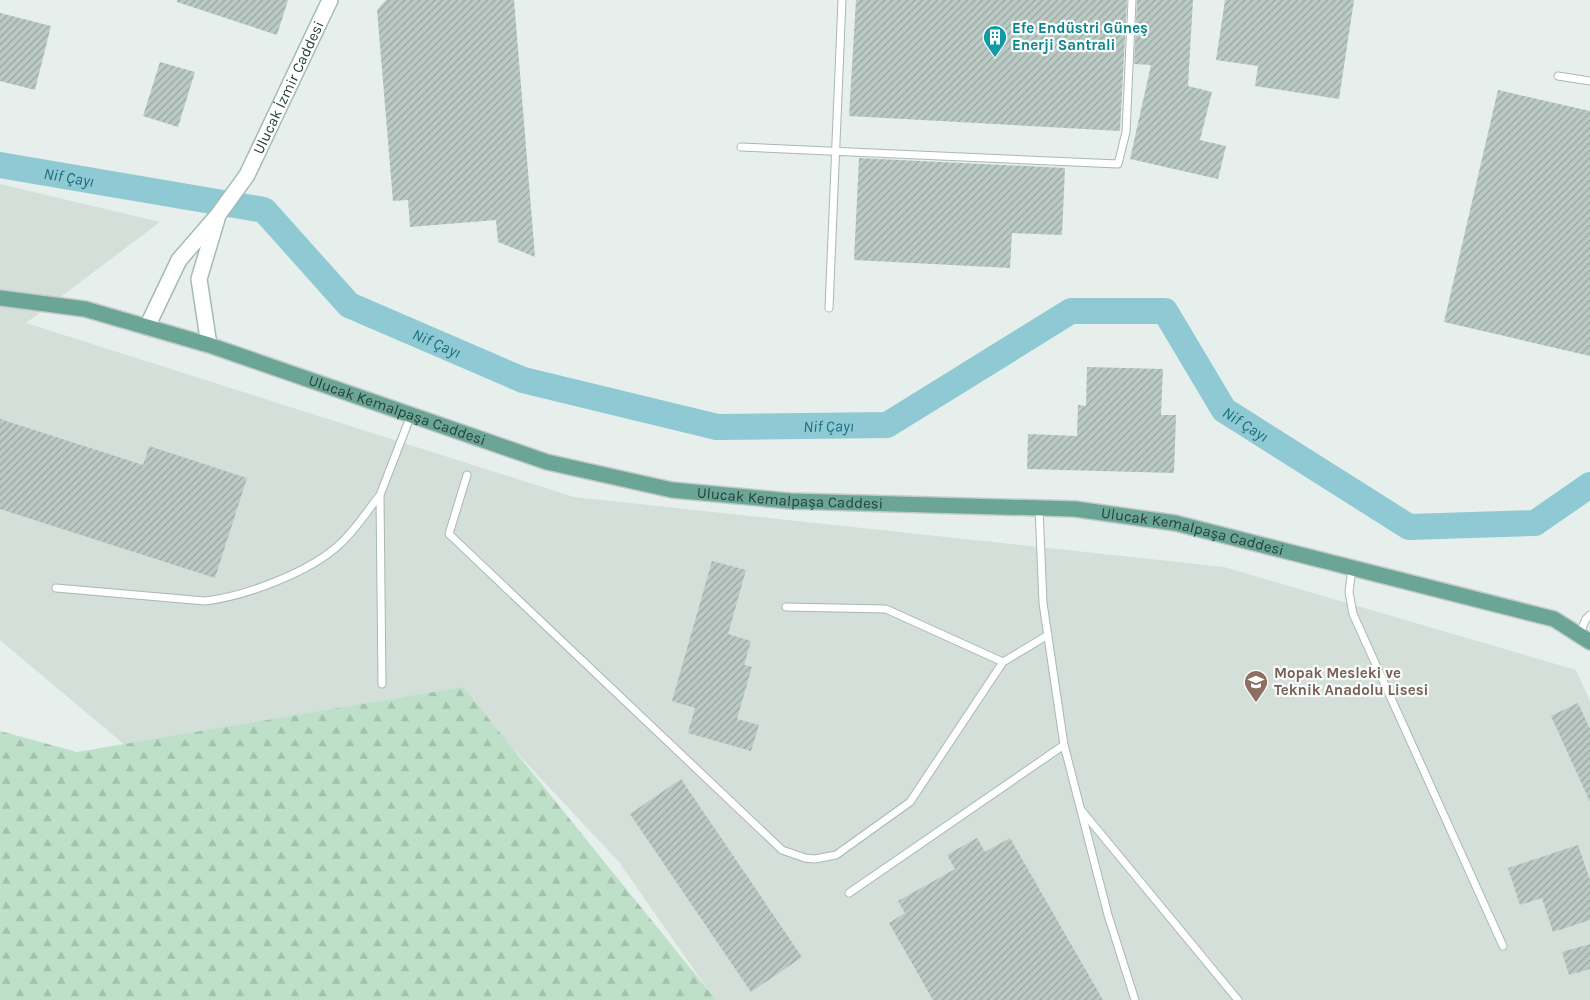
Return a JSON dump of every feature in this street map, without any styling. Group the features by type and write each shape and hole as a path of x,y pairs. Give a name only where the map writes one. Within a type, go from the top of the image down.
{"main road":[{"name":"Ulucak Kemalpaşa Caddesi","path":"0,298 85,309 209,345 547,462 672,490 790,502 1075,509 1174,523 1554,619 1585,638"}],"street":[{"name":"Ulucak İzmir Caddesi","path":"218,215 247,175 330,0"},
{"path":"147,327 178,260 218,215"},
{"path":"209,345 200,278 218,215"}],"lane":[{"path":"829,308 842,0"},
{"path":"741,147 1118,164 1126,132 1132,0"},
{"path":"1558,76 1590,81"},
{"path":"56,588 205,601 224,599 269,585 294,573 341,543 380,495 411,415"},
{"path":"467,475 450,534 782,850 793,855 816,858 836,855 910,802 1003,662 1048,635"},
{"path":"380,495 382,684"},
{"path":"1039,508 1043,603 1064,745 1108,915 1135,1000"},
{"path":"1352,568 1349,592 1353,614 1503,946"},
{"path":"786,607 886,609 1003,662"},
{"path":"1585,638 1586,619 1590,615"},
{"path":"849,893 1064,745"},
{"path":"1080,809 1238,1000"}],"shaded area":[{"path":"0,184 160,222 26,323 574,497 1224,567 1576,670 1590,701 1590,1000 715,1000 619,862 461,693 138,756 0,640"}],"green space":[{"path":"463,687 716,1000 0,1000 0,731 77,752"}],"building":[{"path":"177,0 288,0 277,35 177,2"},
{"path":"386,0 514,0 535,257 498,242 496,220 410,227 408,200 393,201 377,10"},
{"name":"Efe Endüstri Güneş Enerji Santrali","path":"856,0 1127,0 1120,131 849,116"},
{"path":"1137,0 1193,0 1188,86 1212,92 1200,140 1226,146 1218,179 1130,159 1151,65 1134,64"},
{"path":"1225,0 1354,0 1339,99 1255,86 1258,66 1216,60"},
{"path":"0,13 51,26 35,90 0,81"},
{"path":"160,62 195,72 178,127 143,116"},
{"path":"1498,90 1590,111 1590,356 1444,322"},
{"path":"859,158 1065,168 1062,235 1012,233 1010,268 854,260"},
{"path":"1087,367 1163,369 1161,415 1176,415 1174,473 1027,469 1028,434 1077,436 1078,405 1086,406"},
{"path":"0,419 143,465 149,446 247,478 215,578 0,509"},
{"path":"712,561 746,570 728,634 751,641 744,665 752,667 737,719 759,725 751,751 688,733 695,708 672,701"},
{"path":"1578,703 1590,729 1590,802 1551,716"},
{"path":"681,779 802,957 751,992 630,814"},
{"path":"977,838 985,852 1010,838 1103,1000 933,1000 889,923 905,913 898,901 955,869 947,855"},
{"path":"1578,845 1590,880 1590,920 1553,932 1542,898 1520,905 1508,868"},
{"path":"1590,944 1590,969 1569,975 1562,952"}],"waterway":[{"name":"Nif Çayı","path":"0,165 264,210 349,305 523,380 717,427 887,425 1071,311 1165,311 1224,410 1409,527 1535,523 1590,485"}],"place":[{"name":"Efe Endüstri Güneş Enerji Santrali","path":"995,58"},
{"name":"Mopak Mesleki ve Teknik Anadolu Lisesi","path":"1256,703"}]}
